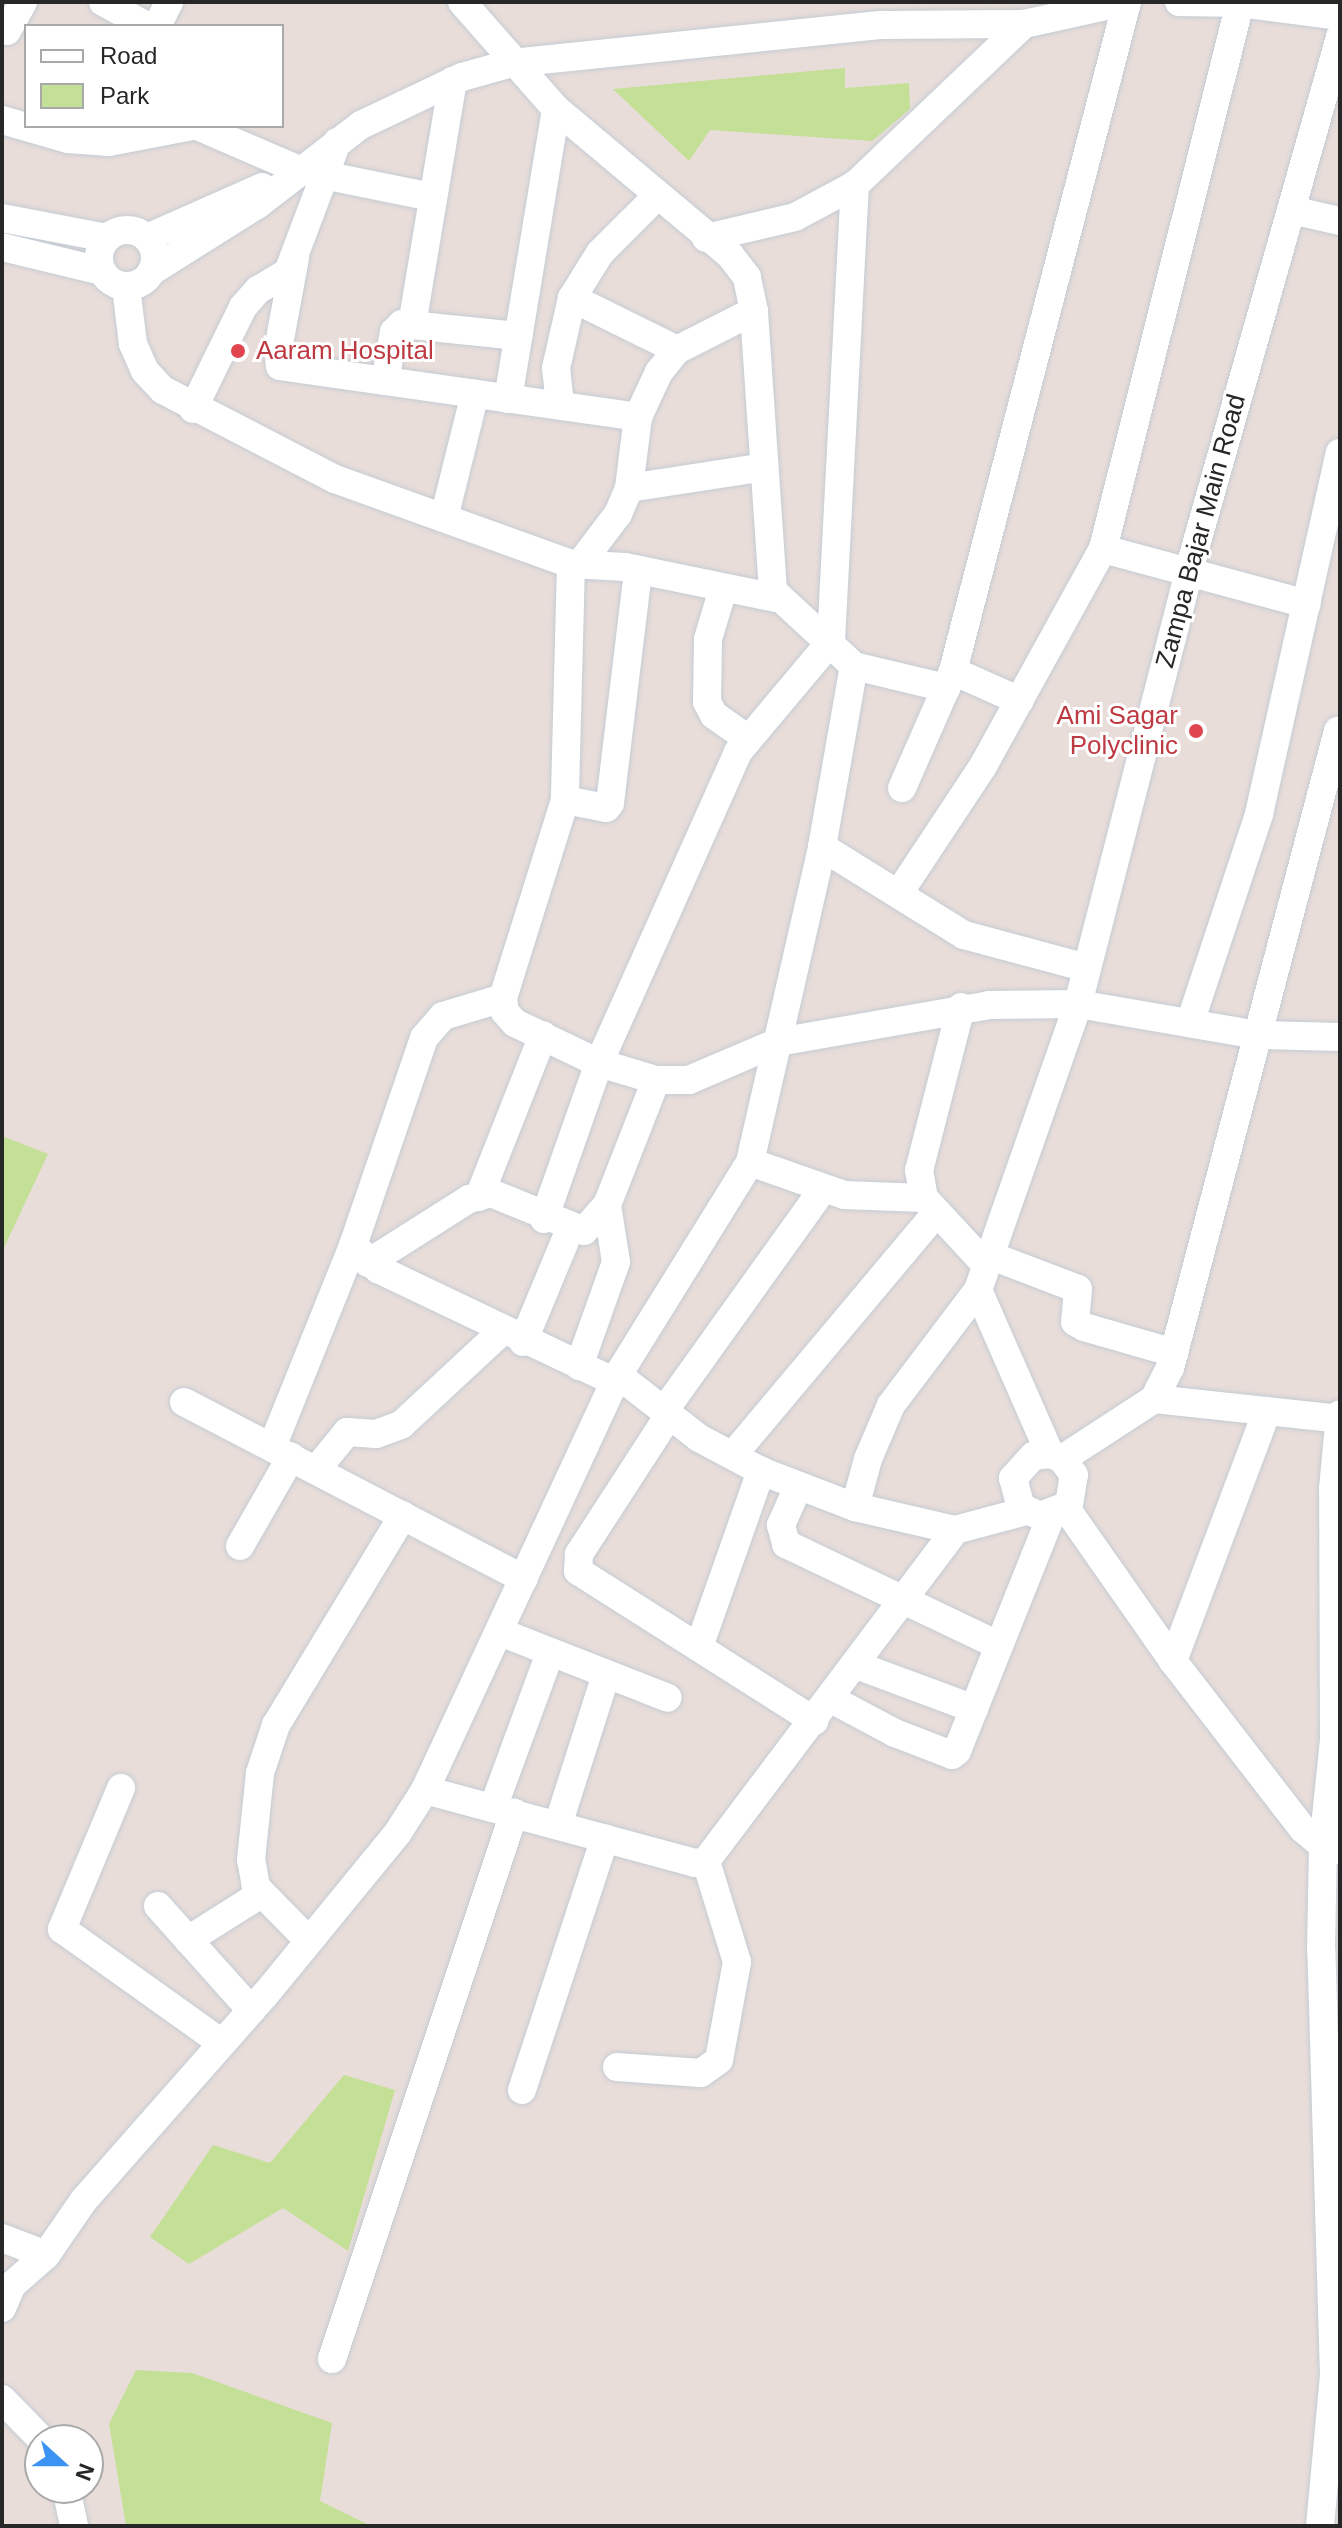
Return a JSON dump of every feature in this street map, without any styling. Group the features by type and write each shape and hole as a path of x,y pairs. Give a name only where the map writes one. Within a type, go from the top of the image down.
{"street":[{"path":"12,34 23,2"},
{"path":"103,2 143,24"},
{"path":"158,24 169,2"},
{"path":"2,247 101,271 112,282 126,287 142,283 152,271 303,175 337,141 453,80 512,63 882,14 1013,17 1125,2 950,680 902,788"},
{"path":"1179,2 1240,3 1340,16"},
{"path":"899,893 1020,701 1103,549 1240,3"},
{"path":"476,8 512,63 556,109 747,277 754,311 776,598"},
{"path":"706,238 795,217 855,185 1013,17"},
{"name":"Zampa Bajar Main Road","path":"855,1507 868,1459 891,1405 985,1270 1078,1004 1188,574 1340,37"},
{"path":"412,325 453,80"},
{"path":"508,399 556,109"},
{"path":"2,120 24,126"},
{"path":"30,128 68,139 109,142 184,128"},
{"path":"199,128 303,175 432,197"},
{"path":"147,238 303,175"},
{"path":"303,175 295,258 278,350 280,366 638,417"},
{"path":"293,1458 347,1432 376,1434 401,1425 512,1337 557,1224 599,1063 748,739 831,641 855,185"},
{"path":"560,405 556,368 572,298 600,253 656,197"},
{"path":"1291,210 1340,221"},
{"path":"2,218 107,238 131,230 147,238 155,254 152,271"},
{"path":"101,271 99,254 107,238"},
{"path":"193,409 243,307 258,290 288,272 295,258"},
{"path":"126,287 133,344 145,371 163,390 193,409 335,479 576,564 638,570 776,598 831,641 854,666 950,680 1020,701"},
{"path":"572,298 677,350"},
{"path":"754,311 677,350 659,372 638,417 629,488 618,514 576,564 565,800 503,998 505,1012 515,1023 599,1063 656,1080 689,1080 778,1042 961,1007 1078,1004 1258,1035 1340,1037"},
{"path":"385,381 396,328 412,325 518,336"},
{"path":"444,518 475,394"},
{"path":"1190,1023 1259,814 1340,457"},
{"path":"629,488 764,467"},
{"path":"1103,549 1307,604"},
{"path":"565,800 606,808 610,803 638,570"},
{"path":"723,589 708,639 707,702 714,715 748,739"},
{"path":"2,2308 12,2285 46,2255 84,2200 309,1941 397,1834 425,1790 616,1379 750,1162 822,847 854,666"},
{"path":"1331,1849 1303,1829 1173,1661 1047,1512 1013,1488 1017,1469 1033,1456 1056,1457 1154,1399 1174,1353 1338,731"},
{"path":"822,847 964,935 1087,968"},
{"path":"240,1546 293,1458 361,1254 424,1038 443,1016 503,998"},
{"path":"831,1699 895,1733 952,1755 974,1709 1047,1512 1076,1485 1056,1457 1002,1343 985,1270 931,1205 919,1170 961,1007"},
{"path":"479,1197 543,1035"},
{"path":"361,1254 479,1197 508,1197 557,1224 584,1231 607,1205 656,1080"},
{"path":"750,1162 823,1189 863,1198 931,1205"},
{"path":"814,1721 585,1577 577,1563 667,1413 823,1189"},
{"path":"579,1366 616,1262 607,1205"},
{"path":"733,1455 931,1205"},
{"path":"361,1254 512,1337 616,1379 733,1455 798,1487 855,1507 955,1530 1047,1512"},
{"path":"985,1270 1078,1289 1075,1322 1174,1353"},
{"path":"1154,1399 1340,1417 1333,1489 1331,1952 1334,2376 1320,2526"},
{"path":"184,1402 524,1579"},
{"path":"1173,1661 1267,1411"},
{"path":"699,1647 761,1471"},
{"path":"798,1487 781,1540 998,1645"},
{"path":"309,1941 261,1894 251,1860 252,1818 260,1773 276,1725 403,1515"},
{"path":"425,1790 695,1863 706,1861 831,1699 955,1530"},
{"path":"500,1632 668,1698"},
{"path":"332,2359 550,1653"},
{"path":"856,1665 974,1709"},
{"path":"558,1825 606,1675"},
{"path":"121,1788 62,1929 222,2043"},
{"path":"522,2090 605,1838"},
{"path":"617,2067 701,2073 719,2060 737,1962 706,1861"},
{"path":"188,1940 261,1894"},
{"path":"158,1906 251,2010"},
{"path":"2,2238 46,2255"},
{"path":"2,2399 26,2424"},
{"path":"69,2504 74,2526"}],"green space":[{"path":"845,68 845,88 909,83 910,109 872,141 710,130 689,161 613,89"},
{"path":"2,1136 48,1154 2,1252"},
{"path":"344,2075 395,2090 348,2251 283,2208 189,2264 150,2237 213,2145 270,2163"},
{"path":"136,2370 192,2373 332,2423 320,2501 371,2526 126,2526 109,2424"}],"place":[{"name":"Aaram Hospital","path":"238,351"},
{"name":"Ami Sagar Polyclinic","path":"1196,731"}]}
